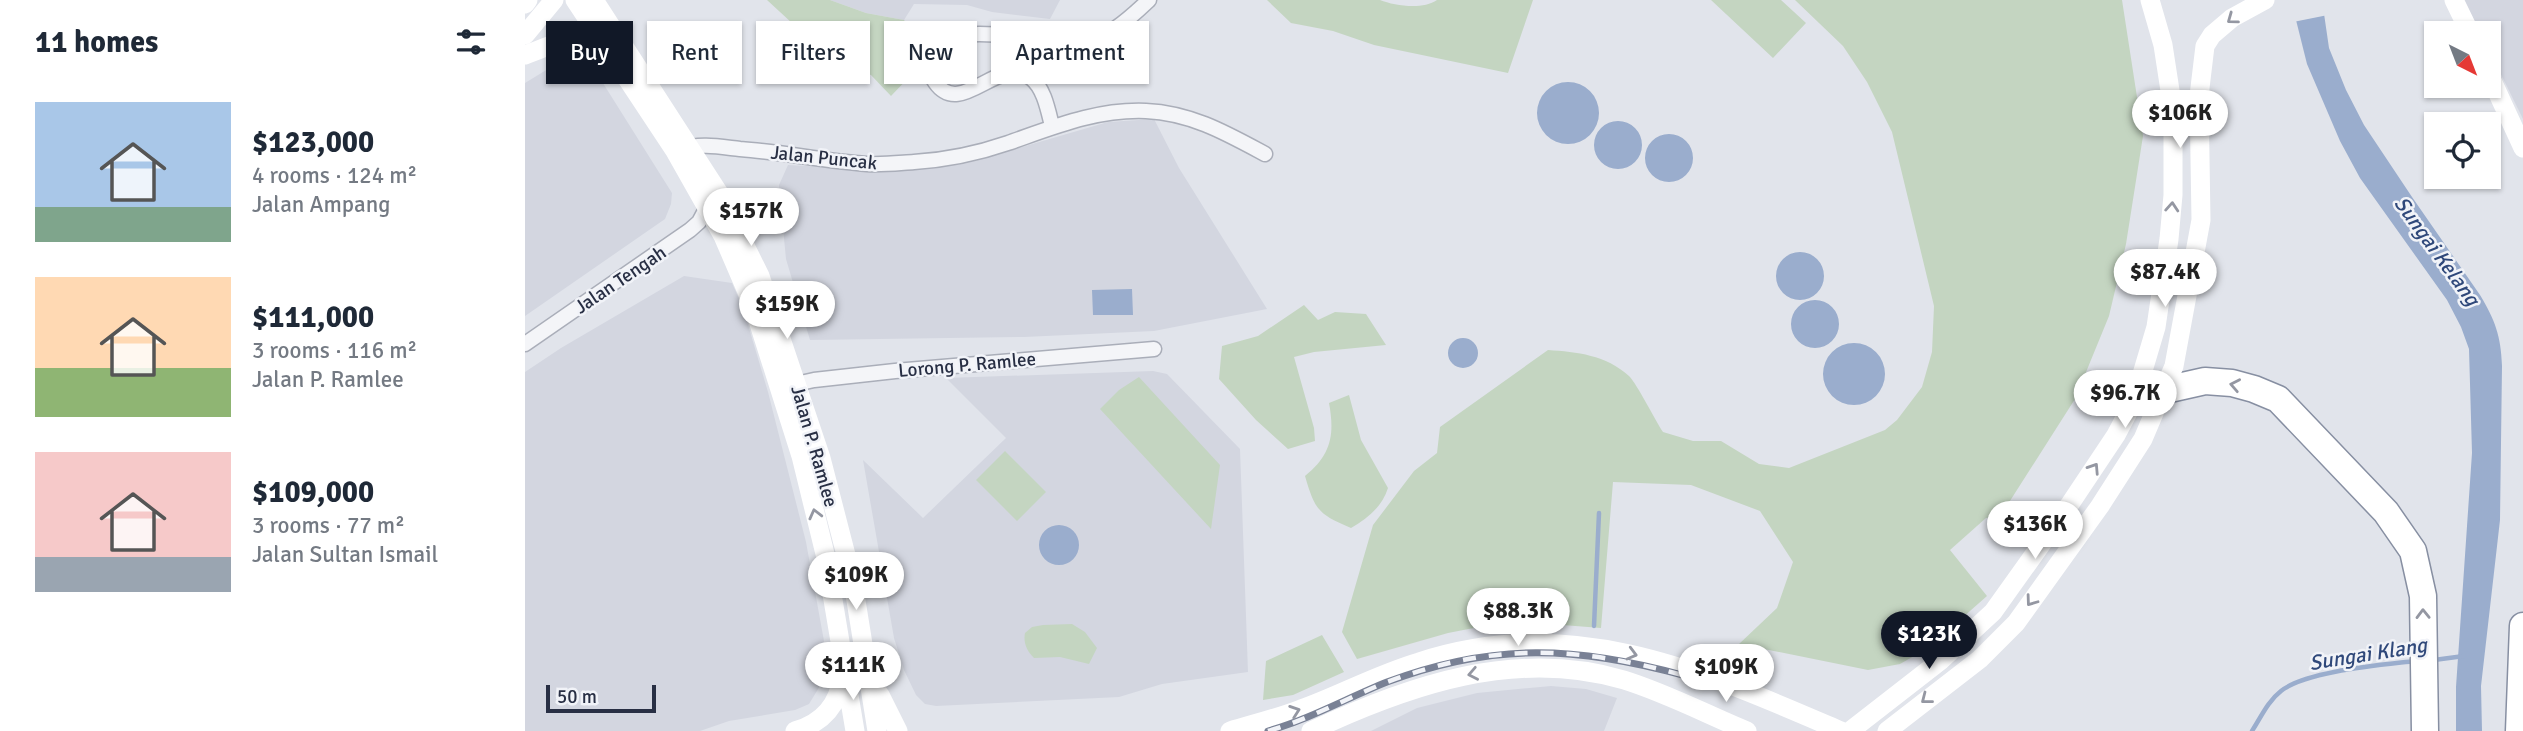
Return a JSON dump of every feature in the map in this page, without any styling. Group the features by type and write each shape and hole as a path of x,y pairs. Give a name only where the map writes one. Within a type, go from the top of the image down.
{"highway":[{"path":"2165,390 2205,381 2232,383 2278,399 2386,512 2413,551 2423,596 2425,731"},
{"path":"2519,731 2523,626"}],"street":[{"path":"525,5 528,0"},
{"path":"525,36 554,0"},
{"name":"Jalan P. Ramlee","path":"575,0 589,21"},
{"path":"1052,126 1043,95 1030,77 1018,72 1005,73 969,92 950,93 936,84 930,73 932,54 944,41 967,34 1085,42 1117,27 1149,0"},
{"path":"1850,731 1940,661 1993,612 2070,504 2116,435 2134,401 2156,327 2173,195 2172,110 2163,45 2150,0"},
{"path":"1887,731 1980,659 2016,623 2143,439 2175,361 2201,219 2199,96 2205,46 2212,35 2232,18 2265,0"},
{"path":"2454,0 2464,21"},
{"name":"Jalan P. Ramlee","path":"599,4 683,148 707,207 736,264 789,385"},
{"path":"525,55 546,46"},
{"name":"Jalan P. Ramlee","path":"633,84 728,209 750,253 810,453 853,582 877,731"},
{"path":"2500,98 2523,148"},
{"name":"Jalan Puncak","path":"683,148 782,152 865,164 915,162 946,159 992,148 1052,126 1120,111 1164,113 1191,118 1213,126 1265,154"},
{"name":"Jalan Tengah","path":"525,344 690,230 699,222 707,207"},
{"name":"Lorong P. Ramlee","path":"789,385 955,365 1154,348"},
{"name":"Jalan P. Ramlee","path":"810,453 855,731"},
{"path":"1230,731 1301,709 1419,662 1471,649 1537,642 1611,649 1668,663 1759,695 1841,731"},
{"path":"795,731 817,719 837,700 844,657"},
{"path":"1311,731 1399,693 1445,679 1499,669 1525,668 1584,671 1623,680 1747,731"},
{"path":"868,669 898,731"}],"shaded area":[{"path":"830,0 1060,0 1050,19 992,12 967,5 914,4 904,20 866,13"},
{"path":"2464,0 2523,0 2523,119 2501,74 2501,21 2474,21"},
{"path":"546,70 546,84 604,84 672,193 665,219 525,316 525,83"},
{"path":"1154,119 1179,168 1267,309 1154,331 1024,337 810,340 786,259 779,185 788,165 883,170 964,164 1108,122"},
{"path":"684,276 732,283 743,308 768,392 806,542 826,652 823,681 809,704 795,710 729,721 700,731 525,731 525,372"},
{"path":"1153,371 1167,374 1240,449 1248,672 1162,684 1119,697 936,706 925,704 916,695 904,670 894,638 863,460 923,518 1006,438 946,378"},
{"path":"1551,686 1586,689 1617,698 1604,731 1371,731 1417,708 1477,693"}],"green space":[{"path":"767,0 830,0 866,13 904,20 884,21 884,84 902,84 891,96 870,75 870,21 790,21"},
{"path":"1267,0 1380,0 1409,6 1424,5 1437,0 1533,0 1508,73 1374,45 1333,31 1291,23"},
{"path":"1711,0 1781,0 1806,23 1773,58"},
{"path":"1795,0 2122,0 2143,136 2126,244 2109,316 2075,399 2001,515 1986,518 1950,550 1987,596 1928,648 1900,664 1868,670 1739,644 1777,608 1793,562 1760,511 1691,485 1613,482 1601,628 1510,621 1448,633 1357,659 1342,632 1373,525 1414,471 1437,453 1440,427 1548,350 1591,356 1620,369 1632,380 1663,432 1693,441 1721,441 1759,464 1789,468 1885,430 1897,420 1922,387 1932,352 1934,306 1892,132 1867,82 1843,46"},
{"path":"1304,305 1318,320 1335,312 1366,314 1386,345 1314,352 1294,357 1314,428 1315,441 1288,449 1256,420 1219,379 1222,346 1258,336"},
{"path":"1139,377 1220,465 1211,529 1100,409 1119,390"},
{"path":"1349,395 1361,440 1388,488 1373,512 1351,528 1319,510 1305,476 1321,460 1329,444 1329,403"},
{"path":"1005,451 1046,492 1017,521 976,480"},
{"path":"1072,624 1085,632 1097,648 1089,664 1060,657 1034,658 1028,650 1025,633 1032,627"},
{"path":"1322,635 1344,672 1293,695 1263,700 1266,661"}],"water":[{"name":"Sungai Kelang","path":"2291,0 2322,0 2329,48 2364,125 2480,295 2499,337 2502,366 2500,520 2481,686 2482,731 2456,731 2456,687 2472,453 2469,349 2447,300 2360,178 2340,141 2307,64"},
{"path":"1568,82 1590,91 1599,113 1590,135 1568,144 1546,135 1537,113 1546,91"},
{"path":"1618,121 1635,128 1642,145 1635,162 1618,169 1601,162 1594,145 1601,128"},
{"path":"1669,134 1686,141 1693,158 1686,175 1669,182 1652,175 1645,158 1652,141"},
{"path":"1800,252 1817,259 1824,276 1817,293 1800,300 1783,293 1776,276 1783,259"},
{"path":"1132,289 1133,315 1093,315 1092,290"},
{"path":"1815,300 1832,307 1839,324 1832,341 1815,348 1798,341 1791,324 1798,307"},
{"path":"1463,338 1469,339 1477,347 1477,359 1469,367 1463,368 1457,367 1449,359 1448,353 1449,347 1457,339"},
{"path":"1854,343 1876,352 1885,374 1876,396 1854,405 1832,396 1823,374 1832,352"},
{"path":"1059,525 1073,531 1079,545 1073,559 1059,565 1045,559 1039,545 1045,531"}],"pier":[{"path":"2288,0 2325,0 2328,15 2293,22"}],"waterway":[{"path":"1594,626 1599,513"},
{"name":"Sungai Klang","path":"2434,660 2464,656"},
{"name":"Sungai Klang","path":"2252,731 2272,699 2293,684 2345,670 2415,661"}],"railway":[{"path":"1268,731 1387,682 1426,669 1500,655 1572,654 1646,666 1686,676"}]}
